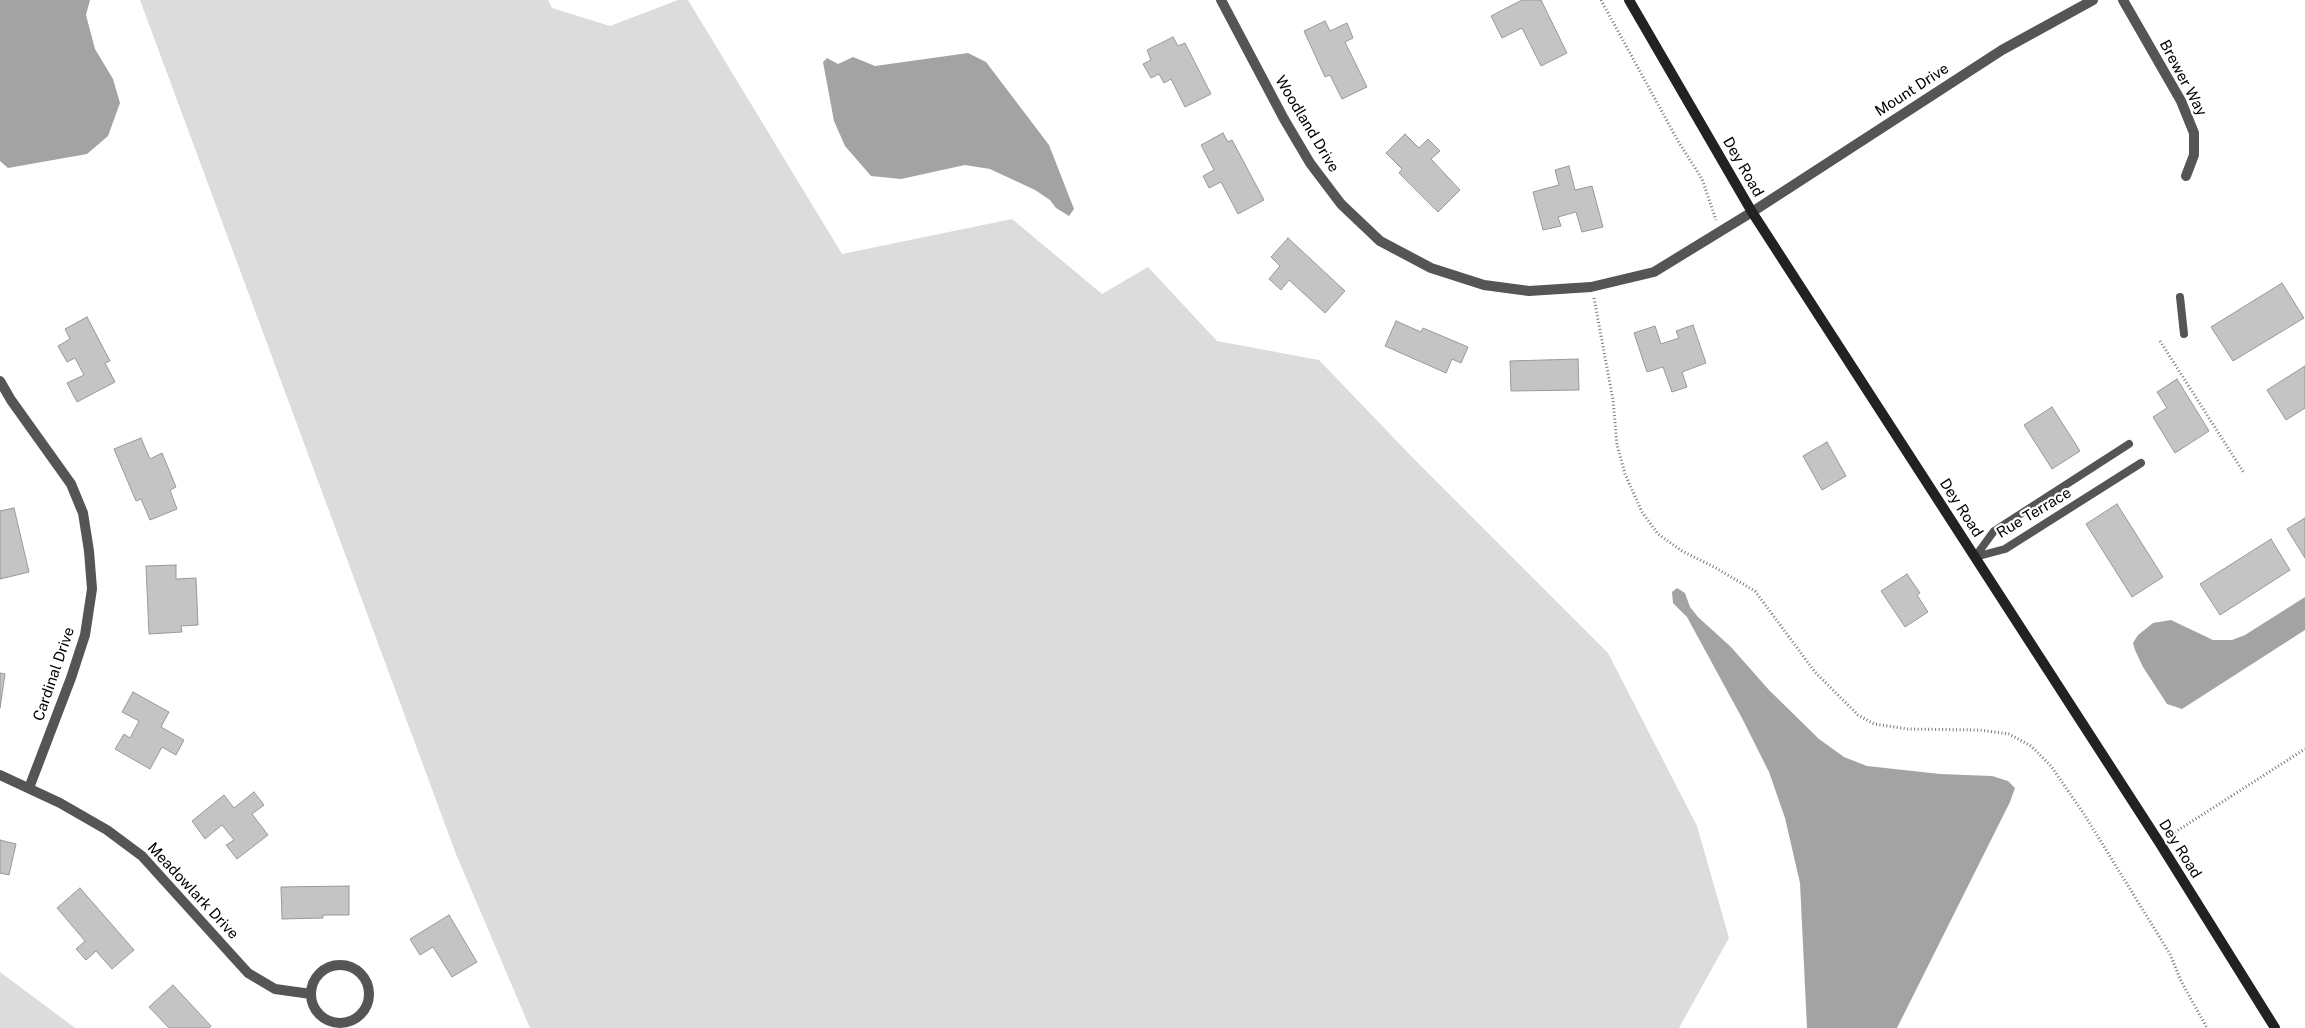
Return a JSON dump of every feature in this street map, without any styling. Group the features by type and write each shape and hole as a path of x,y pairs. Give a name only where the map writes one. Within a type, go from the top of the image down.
{"main road":[{"name":"Dey Road","path":"1629,0 1752,212 2159,842 2275,1028"}],"street":[{"name":"Woodland Drive","path":"1221,0 1284,119 1310,162 1341,204 1380,241 1431,268 1484,285 1529,291 1591,288 1654,272 1752,212"},
{"name":"Mount Drive","path":"1752,212 2002,50 2093,0"},
{"name":"Brewer Way","path":"2123,0 2181,102 2194,132 2194,155 2186,176"},
{"name":"Cardinal Drive","path":"0,381 11,400 71,484 83,513 92,589 85,635 71,678 29,788"},
{"name":"Meadowlark Drive","path":"0,775 60,803 107,830 142,856 248,973 275,989 311,994"},
{"path":"335,966 345,966 361,974 368,984 370,994 364,1011 355,1020 345,1023 330,1022 321,1017 314,1008 311,994 314,982 321,972 335,966"}],"lane":[{"path":"2180,297 2184,334"},
{"name":"Rue Terrace","path":"1975,556 1994,531 2129,444"},
{"name":"Rue Terrace","path":"1975,556 2005,549 2141,463"}],"path":[{"path":"1601,0 1678,141 1702,179 1721,231"},
{"path":"1591,288 1613,400 1617,445 1625,474 1642,512 1658,534 1682,551 1714,566 1755,591 1815,672 1858,715 1874,724 1908,729 1978,730 2008,734 2031,746 2051,766 2084,814 2170,954 2181,982 2207,1028"},
{"path":"2160,341 2244,473"},
{"path":"2159,842 2305,748"}],"shaded area":[{"path":"0,0 90,0 86,15 95,49 113,79 120,103 108,136 87,154 8,168 0,161"},
{"path":"140,0 548,0 552,8 610,26 678,0 688,0 842,254 1012,219 1102,294 1148,267 1217,341 1319,360 1413,458 1608,653 1697,826 1729,938 1679,1028 530,1028 456,854"},
{"path":"968,53 986,62 1049,145 1074,209 1069,216 1056,208 1050,200 1035,190 990,169 965,165 901,179 871,176 845,146 834,121 823,62 827,58 838,64 853,57 875,66"},
{"path":"1677,588 1685,593 1690,607 1698,617 1731,647 1769,690 1819,739 1844,757 1867,766 1940,774 1992,776 2008,781 2015,788 2010,802 1897,1028 1807,1028 1800,883 1785,818 1769,772 1743,720 1687,617 1673,603 1672,592"},
{"path":"2305,597 2305,630 2182,709 2167,704 2143,667 2135,650 2133,643 2138,635 2153,623 2171,620 2213,640 2232,640 2245,635"},
{"path":"0,972 75,1028 0,1028"}],"building":[{"path":"1522,0 1541,0 1567,53 1541,66 1522,28 1502,38 1491,16"},
{"path":"1325,21 1330,31 1347,23 1353,38 1345,42 1367,87 1342,99 1330,75 1325,77 1304,31"},
{"path":"1173,37 1178,46 1185,43 1211,94 1185,107 1171,79 1164,83 1159,74 1151,78 1143,64 1151,60 1147,50"},
{"path":"1223,133 1228,142 1232,140 1264,200 1238,214 1221,182 1209,188 1203,176 1214,170 1201,145"},
{"path":"1405,134 1419,148 1428,139 1440,151 1431,159 1460,190 1438,212 1399,173 1402,169 1386,153"},
{"path":"1569,166 1575,190 1592,186 1603,227 1582,232 1576,212 1558,217 1561,226 1543,230 1533,192 1559,185 1555,170"},
{"path":"1288,238 1345,291 1325,313 1289,280 1281,290 1269,279 1280,266 1271,257"},
{"path":"2282,283 2304,318 2233,361 2211,327"},
{"path":"87,317 110,361 105,363 115,382 77,402 67,383 84,375 75,358 67,362 58,346 70,339 65,329"},
{"path":"1396,321 1421,332 1423,328 1468,347 1461,363 1452,359 1446,373 1385,346"},
{"path":"1693,325 1706,363 1682,372 1687,387 1672,392 1663,367 1647,372 1634,333 1655,326 1661,344 1679,338 1676,331"},
{"path":"1578,359 1579,390 1511,391 1510,361"},
{"path":"2305,366 2305,408 2286,420 2267,390"},
{"path":"2177,379 2209,431 2175,453 2153,417 2167,408 2157,392"},
{"path":"2052,407 2080,451 2052,469 2024,425"},
{"path":"141,438 150,459 162,453 176,487 170,490 177,509 150,520 141,499 136,501 114,449"},
{"path":"1827,442 1846,476 1822,490 1803,456"},
{"path":"2117,504 2163,577 2132,597 2086,524"},
{"path":"14,508 29,572 0,579 0,511"},
{"path":"2305,518 2305,558 2287,529"},
{"path":"2271,539 2290,570 2220,615 2200,584"},
{"path":"176,565 176,579 196,578 198,625 181,626 182,632 149,634 146,566"},
{"path":"1907,574 1920,593 1917,595 1928,612 1905,627 1881,591"},
{"path":"0,673 5,674 0,708"},
{"path":"133,692 169,712 161,727 184,740 176,755 162,747 150,769 115,749 124,734 130,738 139,721 122,712"},
{"path":"254,792 264,805 252,814 268,835 237,859 226,845 234,840 222,825 205,839 192,821 224,795 234,808"},
{"path":"0,840 16,844 9,875 0,873"},
{"path":"349,886 349,915 323,915 323,918 282,919 281,887"},
{"path":"80,888 134,950 112,969 96,951 86,960 76,949 85,941 57,908"},
{"path":"449,915 477,962 452,977 433,947 420,955 410,939"},
{"path":"173,985 211,1026 209,1028 169,1028 149,1007"}]}
